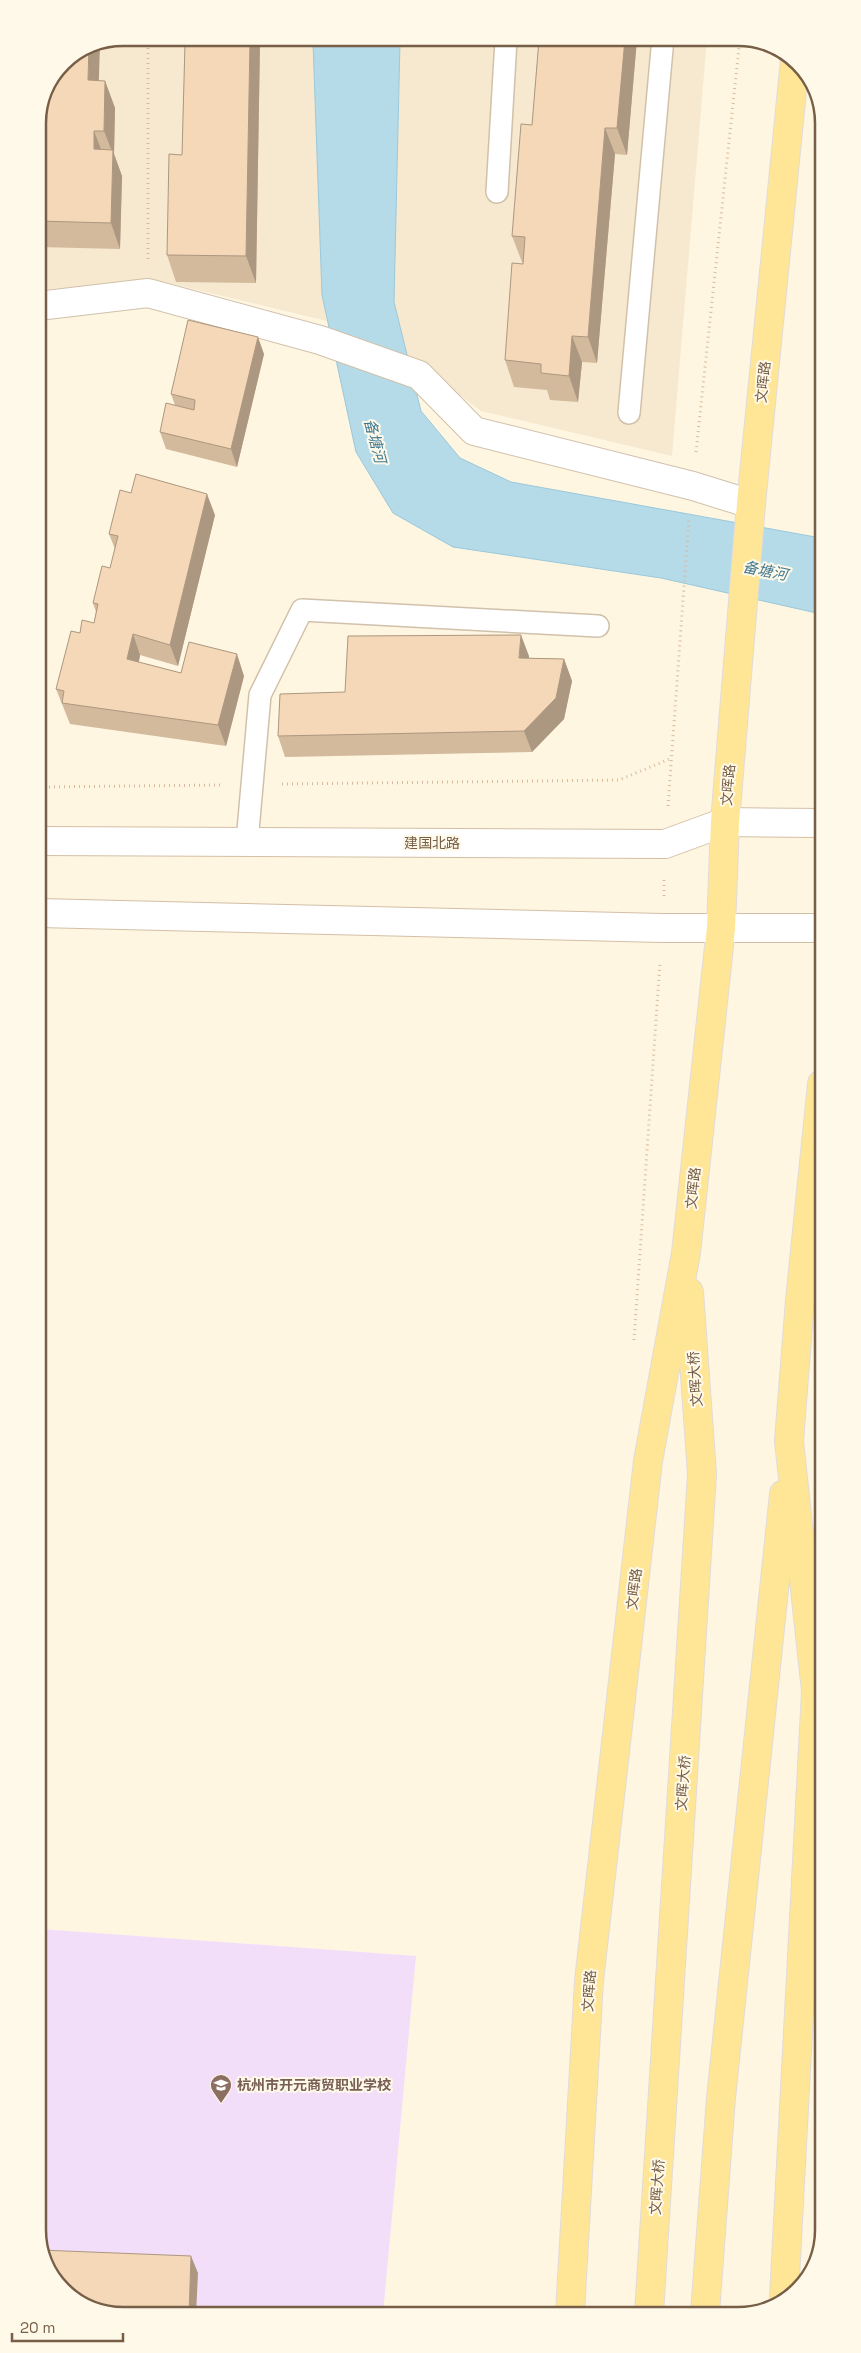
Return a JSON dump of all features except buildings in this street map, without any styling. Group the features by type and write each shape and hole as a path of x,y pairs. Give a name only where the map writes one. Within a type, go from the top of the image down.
{"main road":[{"name":"文晖路","path":"570,2307 589,1981 648,1461 686,1253 721,928 725,822 751,504 794,70"},
{"path":"46,305 148,293 320,340 419,375 474,431 692,494 751,504"},
{"name":"建国北路","path":"46,841 666,844 725,822 815,823"},
{"path":"46,913 662,928 815,928"},
{"path":"706,2307 721,2098 789,1440 800,1300 815,1153"},
{"name":"文晖大桥","path":"649,2307 702,1474 686,1253"},
{"path":"789,1440 815,1651"},
{"path":"784,2292 815,1775"}],"lane":[{"path":"498,192 506,46"},
{"path":"629,413 662,46"},
{"path":"247,842 260,695 302,610 598,626"}],"path":[{"path":"148,46 148,293"},
{"path":"633,1345 683,592 739,46"},
{"path":"46,787 619,780 672,758"}],"shaded area":[{"path":"123,46 313,46 322,295 327,321 160,281 46,289 46,118 54,89 62,76 72,65 94,52"},
{"path":"400,46 706,46 672,456 481,411 408,357 394,302"},
{"name":"杭州市开元商贸职业学校","path":"46,1929 416,1956 384,2307 118,2307 104,2304 54,2264 47,2240"}],"water":[{"name":"备塘河","path":"313,46 400,46 394,302 421,411 460,458 511,482 815,537 815,613 661,578 453,547 393,513 356,452 322,295"}],"place":[{"name":"杭州市开元商贸职业学校","path":"221,2104"}]}
